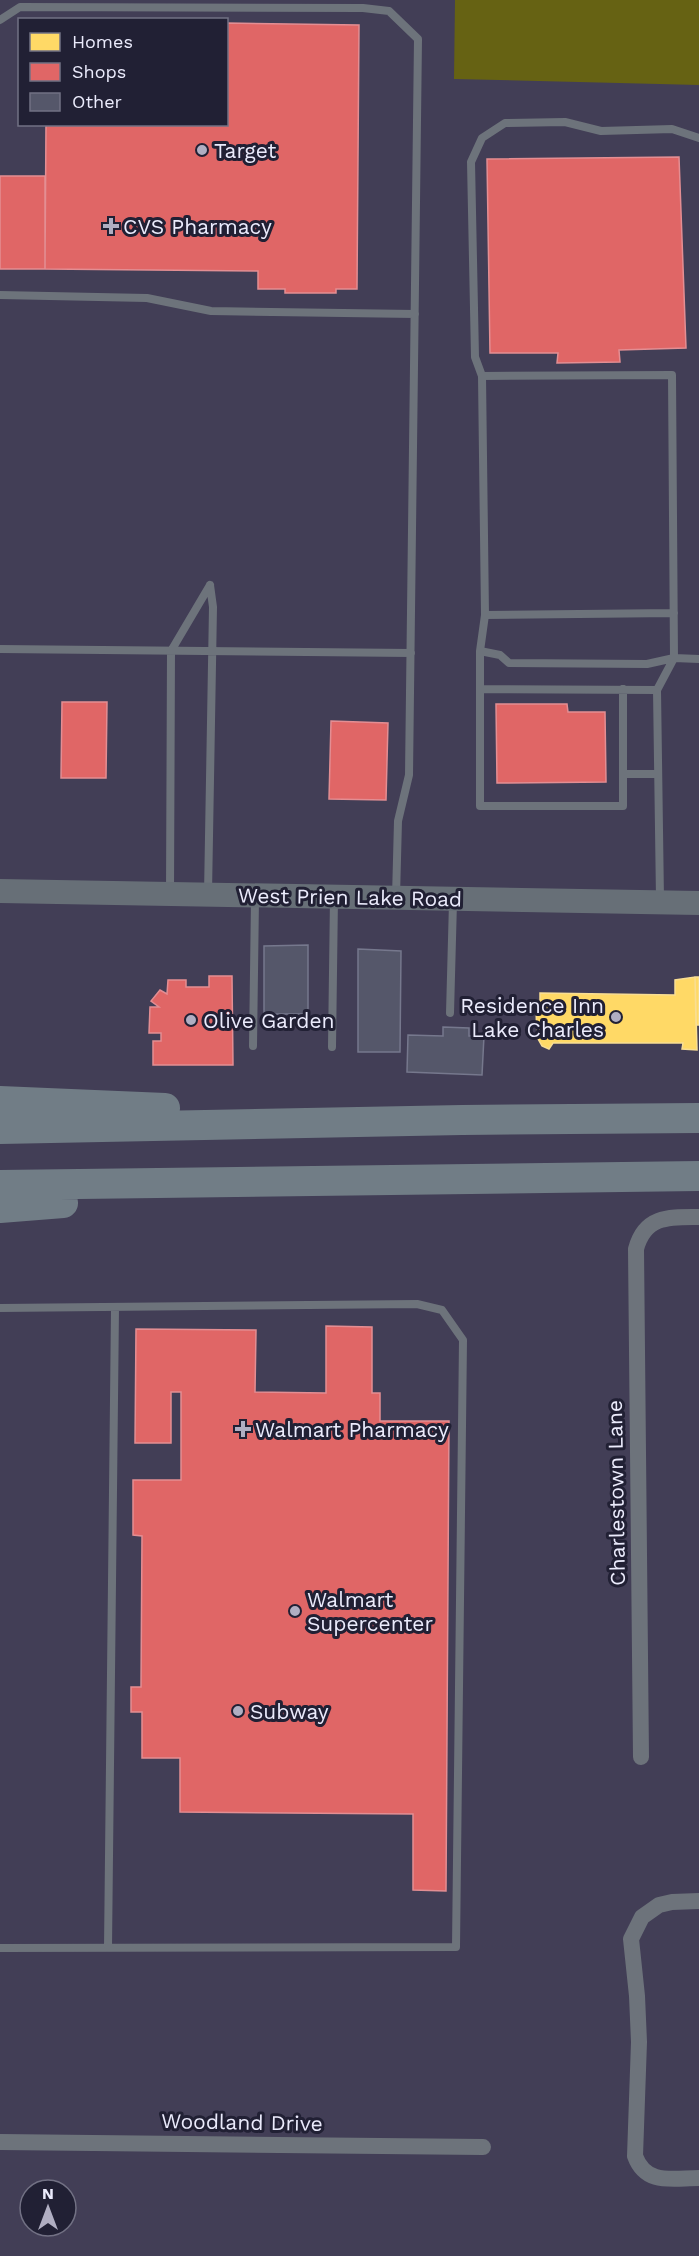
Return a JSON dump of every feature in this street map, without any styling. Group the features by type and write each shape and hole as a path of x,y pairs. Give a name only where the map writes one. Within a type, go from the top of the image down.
{"highway":[{"path":"0,1101 462,1120"},
{"path":"0,1129 699,1118"},
{"path":"0,1185 699,1176"},
{"path":"0,1208 144,1198 218,1182"}],"street":[{"name":"West Prien Lake Road","path":"0,891 699,903"},
{"name":"Charlestown Lane","path":"641,1757 635,1257 638,1240 649,1225 672,1217 699,1217"},
{"path":"699,1901 659,1905 642,1917 631,1939 639,2042 639,2095 635,2156 639,2166 646,2174 656,2178 699,2178"},
{"name":"Woodland Drive","path":"0,2142 483,2147"}],"lane":[{"path":"0,20 20,7 363,8 388,11 418,39 409,775 398,821 396,898"},
{"path":"624,689 623,806 480,807 480,651 485,615 482,376 475,357 471,162 482,138 505,123 565,122 601,131 672,129 699,138"},
{"path":"0,295 147,298 211,310 415,314"},
{"path":"482,376 672,375 674,658 657,690 660,903"},
{"path":"170,894 171,651 210,585 213,606 208,894"},
{"path":"485,615 674,612"},
{"path":"0,649 411,653"},
{"path":"480,651 500,655 509,663 647,663 674,658 699,658"},
{"path":"480,689 657,690"},
{"path":"623,774 658,774"},
{"path":"253,1046 255,895"},
{"path":"332,1047 334,897"},
{"path":"450,1013 453,899"},
{"path":"0,1308 417,1304 442,1310 463,1340 456,1947 0,1948"},
{"path":"108,1948 115,1308"}],"shaded area":[{"path":"455,0 699,0 699,85 454,79"}],"building: Homes":[{"path":"695,977 699,977 699,1025 696,1025"},
{"name":"Residence Inn Lake Charles","path":"695,977 697,1050 682,1049 683,1043 553,1043 549,1049 542,1046 537,1037 536,1010 540,1010 540,993 675,995 675,980"}],"building: Shops":[{"name":"Target","path":"228,23 359,25 357,289 336,289 336,293 285,293 285,289 258,289 258,271 45,269 46,126 228,126"},
{"path":"679,157 686,348 619,350 620,362 557,363 558,353 490,353 487,159"},
{"path":"0,176 45,176 45,269 0,269"},
{"path":"62,702 107,702 106,778 61,778"},
{"path":"496,704 567,704 568,712 605,712 606,782 497,783"},
{"path":"331,721 388,723 386,800 329,799"},
{"name":"Olive Garden","path":"209,976 232,976 233,1065 153,1065 153,1041 161,1041 161,1033 149,1033 150,1007 159,1007 151,1001 160,990 167,994 168,980 186,980 186,987 209,987"},
{"name":"Walmart Supercenter","path":"326,1326 372,1327 372,1393 380,1393 380,1421 449,1421 446,1891 413,1890 413,1814 180,1812 180,1758 142,1758 142,1712 131,1712 131,1687 141,1687 142,1536 133,1535 133,1480 181,1480 181,1392 171,1392 171,1443 135,1443 136,1329 256,1330 255,1392 326,1393"}],"building: Other":[{"path":"308,945 308,1014 264,1014 264,946"},
{"path":"358,949 401,951 400,1052 358,1052"},
{"path":"443,1027 469,1028 469,1036 484,1036 482,1075 407,1072 408,1035 443,1036"}],"place":[{"name":"Target","path":"202,150"},
{"name":"CVS Pharmacy","path":"111,226"},
{"name":"Residence Inn Lake Charles","path":"616,1017"},
{"name":"Olive Garden","path":"191,1020"},
{"name":"Walmart Pharmacy","path":"243,1429"},
{"name":"Walmart Supercenter","path":"295,1611"},
{"name":"Subway","path":"238,1711"}]}
